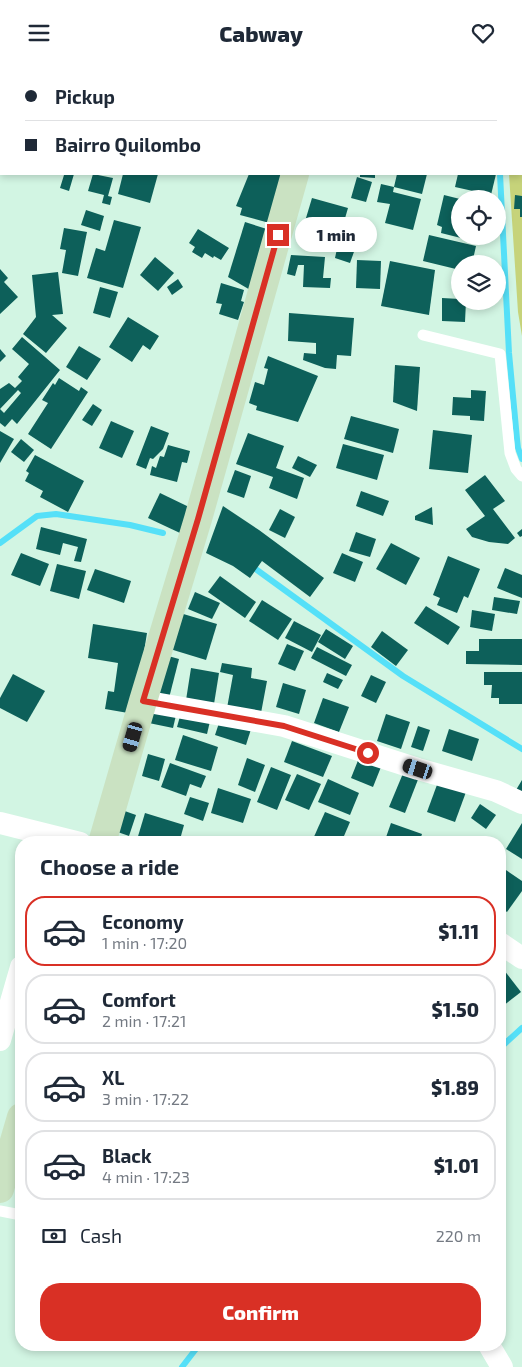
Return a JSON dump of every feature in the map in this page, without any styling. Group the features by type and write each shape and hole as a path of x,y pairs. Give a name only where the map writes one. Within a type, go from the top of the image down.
{"street":[{"path":"104,836 198,519 296,175"},
{"path":"143,701 284,726 418,769 496,791 522,803"},
{"path":"0,823 48,836"},
{"path":"506,947 522,958"},
{"path":"0,1040 15,988"},
{"path":"0,1189 15,1138"},
{"path":"493,1351 502,1367"}],"lane":[{"path":"423,335 500,354 510,453 516,469 522,476"},
{"path":"0,1211 15,1214"}],"green space":[{"path":"509,175 522,175 522,336 518,312"}],"building":[{"path":"64,175 74,175 69,191 60,188"},
{"path":"93,175 113,178 108,196 112,197 110,205 102,203 104,195 88,191"},
{"path":"123,175 158,175 150,203 118,194"},
{"path":"249,175 286,175 273,224 240,215 242,208 236,206"},
{"path":"360,175 375,175 375,178 360,177"},
{"path":"397,175 427,175 422,194 394,187"},
{"path":"458,175 496,175 492,190 468,190 455,187"},
{"path":"357,177 372,182 366,202 351,198"},
{"path":"381,184 394,187 393,192 421,199 413,230 385,223 390,204 377,202"},
{"path":"444,195 451,197 451,236 441,233 442,227 437,225"},
{"path":"515,195 522,196 522,217 520,217 520,209 514,209"},
{"path":"312,198 348,208 339,239 303,228"},
{"path":"86,210 104,216 100,231 81,225"},
{"path":"114,220 141,227 123,288 87,278 96,248 105,251"},
{"path":"245,222 270,230 252,291 228,277"},
{"path":"64,228 87,232 78,276 62,273 66,250 60,249"},
{"path":"198,229 229,248 221,260 205,253 202,258 192,252 195,247 189,243"},
{"path":"429,235 451,240 451,245 476,246 474,255 451,255 451,268 423,261"},
{"path":"338,244 355,249 350,263 335,258"},
{"path":"291,255 325,257 323,278 331,278 330,288 303,287 304,265 298,265 295,276 287,274"},
{"path":"155,257 174,273 158,291 140,275"},
{"path":"357,260 381,261 380,289 356,288"},
{"path":"390,261 435,270 429,315 381,306"},
{"path":"0,269 8,278 4,282 18,297 0,314"},
{"path":"58,272 63,314 52,315 67,328 46,353 23,334 36,317 32,275"},
{"path":"178,279 183,287 172,295 167,287"},
{"path":"221,283 244,290 241,301 244,302 238,320 219,314 222,304 216,303"},
{"path":"100,287 118,292 110,318 93,313"},
{"path":"442,298 451,298 451,310 466,310 465,322 442,321"},
{"path":"289,313 354,318 351,356 337,355 336,369 325,368 303,360 304,353 316,354 316,343 288,341"},
{"path":"128,317 159,336 150,350 143,345 132,362 109,347"},
{"path":"22,337 60,370 17,424 12,419 5,427 0,423 0,409 0,389 9,383 15,388 22,381 18,377 29,364 12,349","holes":["18,390 21,393 4,413 0,409"]},
{"path":"79,346 101,359 87,380 66,367"},
{"path":"0,349 6,356 0,362"},
{"path":"268,356 318,376 298,422 256,410 257,406 249,403 255,382 264,385 268,369 264,368"},
{"path":"395,365 420,367 417,411 393,402"},
{"path":"59,378 79,391 81,387 88,392 51,449 28,434 48,403 42,400 53,383 55,385"},
{"path":"471,390 486,391 484,421 470,420 470,416 452,415 453,397 471,398"},
{"path":"93,404 102,410 92,426 82,420"},
{"path":"351,416 399,429 393,453 344,439"},
{"path":"111,421 134,431 122,458 99,448"},
{"path":"151,426 169,433 163,449 153,459 150,458 146,469 136,465"},
{"path":"433,430 472,435 468,473 429,469"},
{"path":"0,431 14,439 0,463"},
{"path":"248,433 284,446 276,468 304,478 297,499 269,488 273,477 236,464"},
{"path":"21,439 34,450 24,462 11,452"},
{"path":"343,444 384,455 377,480 336,468"},
{"path":"168,445 190,451 187,463 182,462 177,482 150,475 152,466 156,468 160,456 164,457"},
{"path":"35,455 84,481 68,512 40,497 43,491 25,481 29,473 26,471"},
{"path":"298,456 317,465 310,477 292,468"},
{"path":"235,470 251,476 244,498 227,492"},
{"path":"485,475 505,501 493,509 515,538 508,544 489,542 472,537 466,529 485,516 465,490"},
{"path":"361,491 389,501 383,516 356,506"},
{"path":"160,493 189,507 180,533 148,518"},
{"path":"223,506 324,578 310,597 262,561 250,578 233,566 206,553"},
{"path":"432,507 433,525 415,520 415,516"},
{"path":"280,509 295,517 285,538 269,530"},
{"path":"41,527 87,539 81,562 74,561 78,547 63,543 60,555 36,549"},
{"path":"522,529 522,536 520,537 517,533"},
{"path":"356,532 376,539 370,557 349,551"},
{"path":"391,543 420,558 406,585 376,569"},
{"path":"21,553 49,564 40,586 11,575"},
{"path":"342,553 363,562 355,582 333,573"},
{"path":"448,556 480,569 468,598 464,596 457,613 437,605 440,598 433,595"},
{"path":"57,564 86,571 79,599 50,591"},
{"path":"505,568 522,575 522,598 497,588"},
{"path":"95,569 131,581 124,603 87,590"},
{"path":"220,576 256,602 245,618 208,592"},
{"path":"195,592 220,603 212,619 188,609"},
{"path":"494,597 520,601 517,614 492,610"},
{"path":"262,600 292,619 278,640 249,621"},
{"path":"426,606 460,627 448,645 414,623"},
{"path":"472,610 495,614 492,631 470,627"},
{"path":"180,613 217,624 206,660 170,649"},
{"path":"294,621 321,635 312,652 285,638"},
{"path":"93,624 147,633 134,714 105,709 108,691 114,692 118,663 88,658"},
{"path":"326,629 353,646 345,659 318,642"},
{"path":"382,631 408,650 396,666 371,647"},
{"path":"479,639 522,639 522,665 466,664 466,651 479,651"},
{"path":"287,644 304,651 295,671 278,664"},
{"path":"317,647 352,665 346,676 311,658"},
{"path":"161,654 179,659 169,698 151,693"},
{"path":"222,663 252,668 251,678 267,681 261,713 227,708 233,675 220,672"},
{"path":"191,668 219,673 214,704 186,700"},
{"path":"484,672 522,672 522,704 499,704 499,698 491,698 492,685 484,685"},
{"path":"327,673 343,680 338,689 323,682"},
{"path":"13,674 45,691 27,722 0,708 0,698"},
{"path":"371,675 386,682 376,703 361,696"},
{"path":"283,683 306,690 299,714 276,707"},
{"path":"323,698 349,707 339,732 314,723"},
{"path":"148,704 177,711 173,728 144,722"},
{"path":"182,709 211,717 207,734 177,727"},
{"path":"386,714 410,722 401,749 377,741"},
{"path":"221,717 252,726 246,745 215,735"},
{"path":"418,726 430,730 423,751 411,747"},
{"path":"449,729 479,739 472,761 442,751"},
{"path":"183,735 218,747 211,771 175,760"},
{"path":"292,741 332,756 323,777 284,762"},
{"path":"361,753 383,762 373,787 351,778"},
{"path":"148,754 165,759 159,781 142,776"},
{"path":"247,758 265,765 255,792 238,785"},
{"path":"170,763 206,776 201,788 190,784 186,796 161,787"},
{"path":"271,767 291,775 277,810 257,802"},
{"path":"404,771 419,777 405,813 389,807"},
{"path":"297,774 321,784 309,810 285,800"},
{"path":"328,779 359,793 350,815 318,802"},
{"path":"522,780 522,794 516,790"},
{"path":"438,782 466,792 455,822 427,812"},
{"path":"218,788 251,799 243,823 211,813"},
{"path":"190,797 209,803 203,821 184,814"},
{"path":"480,804 496,815 486,829 471,818"},
{"path":"119,809 136,815 129,836 112,830"},
{"path":"325,812 350,822 344,836 314,836"},
{"path":"145,813 184,825 181,836 138,836"},
{"path":"391,823 422,834 421,836 386,836"},
{"path":"522,823 522,859 506,849"},
{"path":"506,870 522,881 522,891 507,912"},
{"path":"506,973 521,992 506,1004"}],"waterway":[{"path":"500,175 509,353 518,448 522,459"},
{"path":"0,543 37,516 56,514 130,525 163,533"},
{"path":"257,570 403,676 522,749"},
{"path":"506,1043 522,1028"},
{"path":"182,1367 194,1351"}],"route":[{"path":"278,235 198,519 143,701 284,726 368,753"}]}
